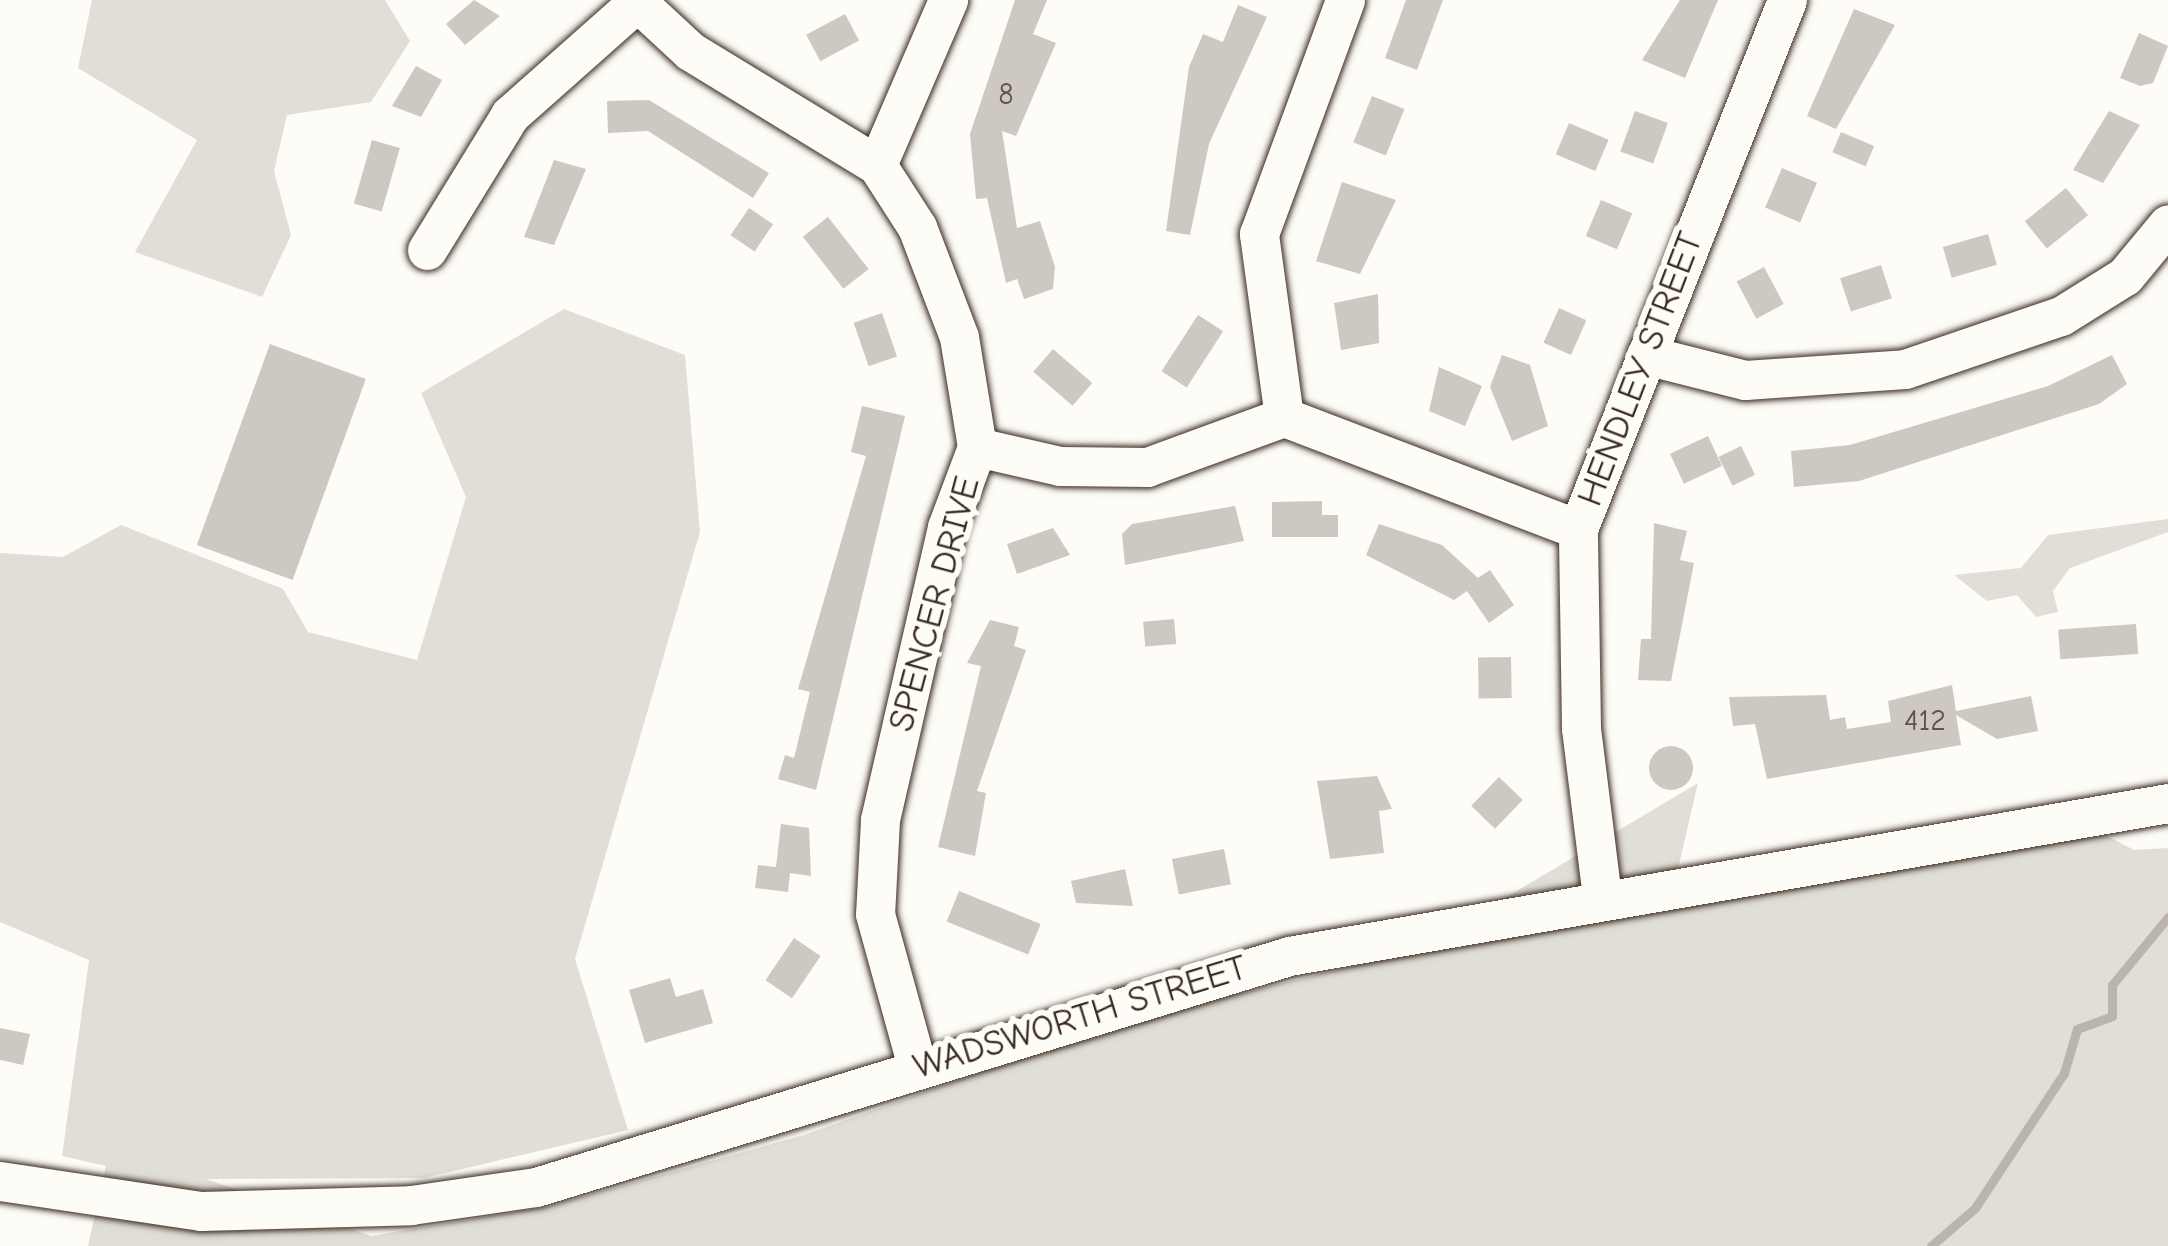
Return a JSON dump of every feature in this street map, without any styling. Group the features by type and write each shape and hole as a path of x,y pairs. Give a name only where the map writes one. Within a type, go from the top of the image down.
{"street":[{"path":"877,165 948,0"},
{"path":"1284,417 1259,234 1345,0"},
{"name":"HENDLEY STREET","path":"1603,897 1581,728 1578,530 1787,0"},
{"path":"427,250 510,115 635,2"},
{"name":"SPENCER DRIVE","path":"635,2 690,51 877,165 917,227 959,337 977,447 947,526 880,820 875,914 916,1066"},
{"path":"1646,356 1744,380 1905,369 2061,316 2125,276 2168,224"},
{"path":"977,447 1060,466 1147,467 1284,417 1578,530"},
{"name":"WADSWORTH STREET","path":"0,1181 196,1228 536,1187 1168,985 1603,897 2168,803"}],"shaded area":[{"path":"92,0 385,0 410,41 371,102 287,115 274,171 291,235 262,297 135,252 197,140 78,68"},
{"path":"564,309 685,355 700,532 575,959 628,1130 424,1178 206,1179 371,1236 546,1207 804,1135 1122,1022 1416,951 1698,783 1674,886 2103,834 2134,850 2168,848 2168,1246 88,1246 106,1166 62,1156 89,960 0,922 0,553 63,557 121,525 283,589 308,632 417,660 466,497 421,393"},
{"path":"2168,519 2168,532 2070,568 2053,591 2058,612 2036,617 2017,595 1987,601 1954,575 2021,568 2048,535"}],"building":[{"path":"474,0 500,16 465,45 446,24"},
{"path":"1015,0 1047,0 1033,34 1056,43 1016,136 1002,131 1017,228 1040,221 1055,267 1053,289 1024,299 1017,279 1006,283 987,198 976,199 970,134"},
{"path":"1406,0 1443,0 1417,70 1385,58"},
{"path":"1680,0 1718,0 1685,78 1642,60"},
{"path":"1238,5 1267,17 1209,144 1190,235 1166,231 1189,67 1203,34 1223,42"},
{"path":"1854,9 1895,25 1836,129 1807,116"},
{"path":"845,14 859,40 820,61 806,35"},
{"path":"2139,33 2168,46 2153,83 2140,86 2120,78"},
{"path":"416,66 442,80 421,117 392,106"},
{"path":"1372,96 1404,109 1386,155 1353,142"},
{"path":"649,100 769,173 753,198 648,131 608,133 607,101"},
{"path":"1635,111 1668,123 1653,163 1620,151"},
{"path":"2109,111 2140,125 2103,183 2073,170"},
{"path":"1569,123 1609,140 1595,171 1556,154"},
{"path":"1841,132 1874,146 1866,166 1832,152"},
{"path":"372,140 400,148 382,211 354,203"},
{"path":"554,160 586,169 554,245 524,237"},
{"path":"1782,168 1817,183 1800,222 1765,208"},
{"path":"1342,182 1396,200 1360,274 1316,261"},
{"path":"2066,188 2088,215 2047,249 2025,221"},
{"path":"1601,200 1632,213 1617,249 1586,236"},
{"path":"749,208 773,224 755,252 731,235"},
{"path":"828,217 869,269 843,289 803,237"},
{"path":"1988,234 1997,265 1952,278 1943,247"},
{"path":"1881,265 1892,298 1851,312 1840,278"},
{"path":"1764,267 1784,304 1756,319 1737,282"},
{"path":"1378,294 1379,343 1341,350 1334,303"},
{"path":"1559,308 1586,320 1571,355 1544,343"},
{"path":"882,313 897,356 869,366 854,323"},
{"path":"1198,315 1223,331 1187,388 1162,371"},
{"path":"270,344 366,379 293,580 197,545"},
{"path":"1053,349 1092,383 1073,406 1033,372"},
{"path":"1502,355 1530,365 1548,426 1512,441 1490,387"},
{"path":"2112,355 2127,384 2099,404 1859,481 1794,487 1791,451 1850,445 2048,386"},
{"path":"1439,367 1482,386 1465,426 1429,411"},
{"path":"862,406 905,416 816,790 778,779 785,755 794,758 810,692 798,689 866,456 851,452"},
{"path":"1708,436 1722,466 1684,484 1670,454"},
{"path":"1741,446 1755,475 1733,486 1719,457"},
{"path":"1322,501 1322,515 1338,515 1338,537 1272,537 1272,502"},
{"path":"1235,506 1244,541 1125,565 1122,534 1132,524"},
{"path":"1654,523 1687,531 1680,560 1694,563 1671,681 1638,680 1641,639 1651,639"},
{"path":"1379,524 1442,545 1478,578 1490,570 1514,605 1489,623 1467,591 1454,600 1366,555"},
{"path":"1053,528 1070,555 1017,574 1007,544"},
{"path":"1174,619 1176,644 1145,647 1143,622"},
{"path":"990,620 1019,627 1014,646 1026,650 977,791 986,793 975,856 938,847 981,666 967,663"},
{"path":"2136,624 2138,654 2060,659 2058,629"},
{"path":"1511,657 1512,698 1479,699 1478,658"},
{"path":"1952,685 1956,711 2031,696 2038,731 1997,739 1956,715 1961,745 1767,779 1755,724 1733,726 1729,697 1826,695 1830,720 1845,717 1847,729 1891,722 1888,701"},
{"path":"1671,746 1686,753 1693,768 1686,783 1671,790 1656,783 1649,768 1656,753"},
{"path":"1377,776 1392,809 1379,811 1384,853 1330,859 1317,781"},
{"path":"1499,777 1523,800 1495,829 1471,806"},
{"path":"781,824 809,828 811,876 790,873 788,892 755,888 758,865 776,867"},
{"path":"1224,849 1231,884 1179,894 1172,859"},
{"path":"1125,869 1133,906 1076,903 1071,881"},
{"path":"959,891 1041,924 1028,955 947,922"},
{"path":"794,938 821,956 792,998 765,980"},
{"path":"670,978 676,997 703,989 713,1023 645,1043 629,990"},
{"path":"0,1028 30,1034 23,1065 0,1060"}],"waterway":[{"path":"1931,1246 1975,1208 2064,1073 2077,1029 2112,1016 2112,985 2168,917"}]}
